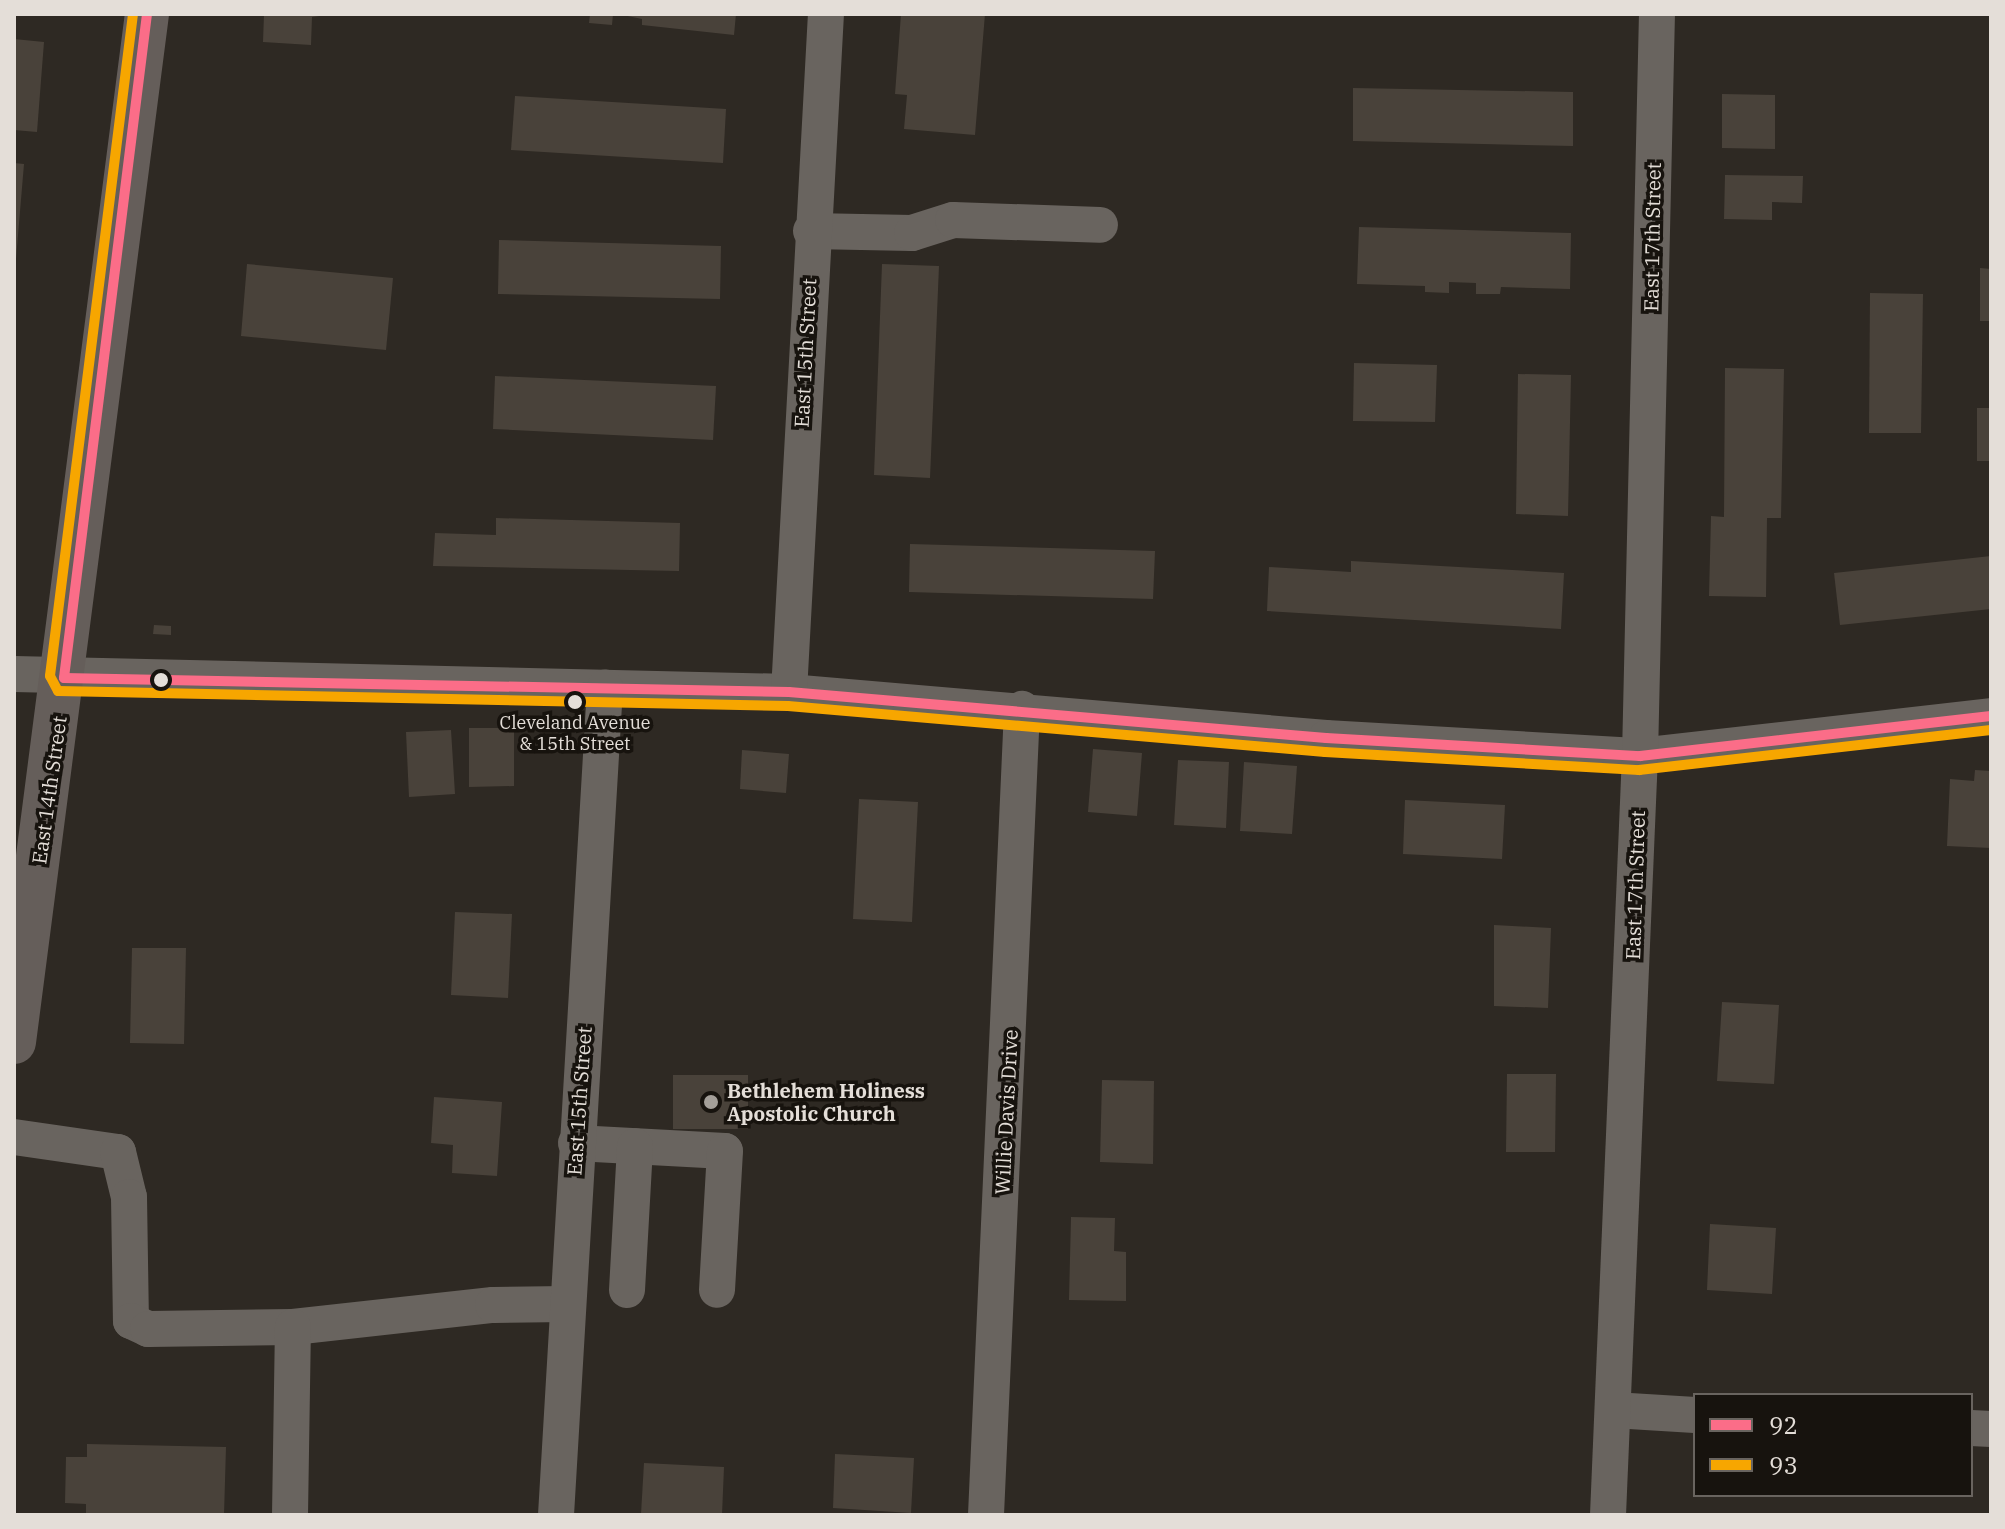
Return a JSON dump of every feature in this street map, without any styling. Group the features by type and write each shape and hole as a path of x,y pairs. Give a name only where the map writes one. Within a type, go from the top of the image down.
{"main road":[{"name":"East 14th Street","path":"14,1042 64,678 147,14"}],"street":[{"name":"East 15th Street","path":"789,692 811,231 826,14"},
{"name":"East 17th Street","path":"1608,1515 1640,756 1657,14"},
{"path":"811,231 912,233 953,220 1100,225"},
{"path":"14,674 64,678 789,692 1022,709 1326,738 1640,756 1991,716"},
{"name":"East 15th Street","path":"556,1515 566,1304 605,687"},
{"name":"Willie Davis Drive","path":"986,1515 1022,709"},
{"path":"14,1137 118,1152 129,1197 131,1321 148,1329 293,1327 493,1305 566,1304"},
{"path":"576,1143 725,1151 717,1290"},
{"path":"627,1290 635,1146"},
{"path":"290,1515 293,1327"},
{"path":"1613,1410 1693,1415"}],"building":[{"path":"264,14 334,14 312,17 311,45 263,42"},
{"path":"590,14 613,14 612,25 589,23"},
{"path":"618,14 736,14 734,35 642,25 642,19"},
{"path":"901,14 985,14 975,135 904,129 907,95 895,94"},
{"path":"14,39 44,42 37,132 14,130"},
{"path":"1353,88 1573,92 1573,146 1353,141"},
{"path":"1722,94 1775,95 1775,149 1722,148"},
{"path":"515,96 726,109 723,163 511,150"},
{"path":"14,163 24,164 16,259 14,259"},
{"path":"1725,175 1803,176 1802,203 1772,202 1772,220 1724,219"},
{"path":"1359,227 1571,233 1570,289 1501,287 1500,294 1476,294 1476,283 1449,282 1449,293 1425,292 1425,286 1357,284"},
{"path":"499,240 721,246 720,299 498,294"},
{"path":"247,264 393,278 386,350 241,336"},
{"path":"882,264 939,266 930,478 874,475"},
{"path":"1980,268 1991,269 1991,321 1980,321"},
{"path":"1870,293 1923,294 1921,433 1869,433"},
{"path":"1354,363 1437,365 1435,422 1353,421"},
{"path":"1725,368 1784,369 1781,518 1767,518 1766,597 1709,596 1711,516 1724,517"},
{"path":"1518,374 1571,375 1568,516 1516,514"},
{"path":"495,376 716,386 713,440 493,429"},
{"path":"1977,408 1991,408 1991,461 1977,461"},
{"path":"496,518 680,523 679,571 433,566 435,533 496,535"},
{"path":"910,544 1155,551 1153,599 909,592"},
{"path":"1991,556 1991,609 1840,625 1834,573"},
{"path":"1351,561 1564,573 1561,629 1267,611 1269,567 1351,572"},
{"path":"154,625 171,626 171,635 153,634"},
{"path":"469,728 514,728 514,786 469,787"},
{"path":"451,730 455,794 409,797 406,732"},
{"path":"1093,749 1142,753 1137,816 1088,812"},
{"path":"742,750 789,754 786,793 740,789"},
{"path":"1178,760 1229,762 1226,828 1174,825"},
{"path":"1244,762 1297,766 1292,834 1240,831"},
{"path":"1975,770 1991,771 1991,848 1947,846 1950,779 1974,781"},
{"path":"859,799 918,802 912,922 853,919"},
{"path":"1405,800 1505,805 1502,859 1403,854"},
{"path":"455,912 512,914 508,998 451,995"},
{"path":"1494,925 1551,928 1548,1008 1494,1006"},
{"path":"132,948 186,948 184,1044 130,1043"},
{"path":"1722,1002 1779,1005 1774,1084 1717,1081"},
{"path":"1507,1074 1556,1074 1555,1152 1506,1152"},
{"name":"Bethlehem Holiness Apostolic Church","path":"673,1075 748,1075 748,1129 673,1129"},
{"path":"1102,1080 1154,1081 1153,1164 1100,1162"},
{"path":"434,1097 502,1102 497,1176 452,1173 453,1145 431,1143"},
{"path":"1071,1217 1115,1218 1114,1251 1126,1252 1126,1301 1069,1300"},
{"path":"1710,1224 1776,1228 1772,1294 1707,1290"},
{"path":"87,1444 226,1447 224,1515 86,1515 86,1504 65,1503 66,1457 87,1457"},
{"path":"835,1454 914,1458 911,1513 833,1508"},
{"path":"644,1463 724,1467 722,1515 641,1514"}],"transit line":[{"name":"93","path":"133,14 50,676 58,691 788,706 1325,752 1639,770 1991,730"},
{"name":"92","path":"147,14 64,678 789,692 1326,738 1640,756 1991,716"}],"place":[{"name":"Cleveland Avenue & 15th Street","path":"575,702"},
{"name":"Bethlehem Holiness Apostolic Church","path":"711,1102"}]}
